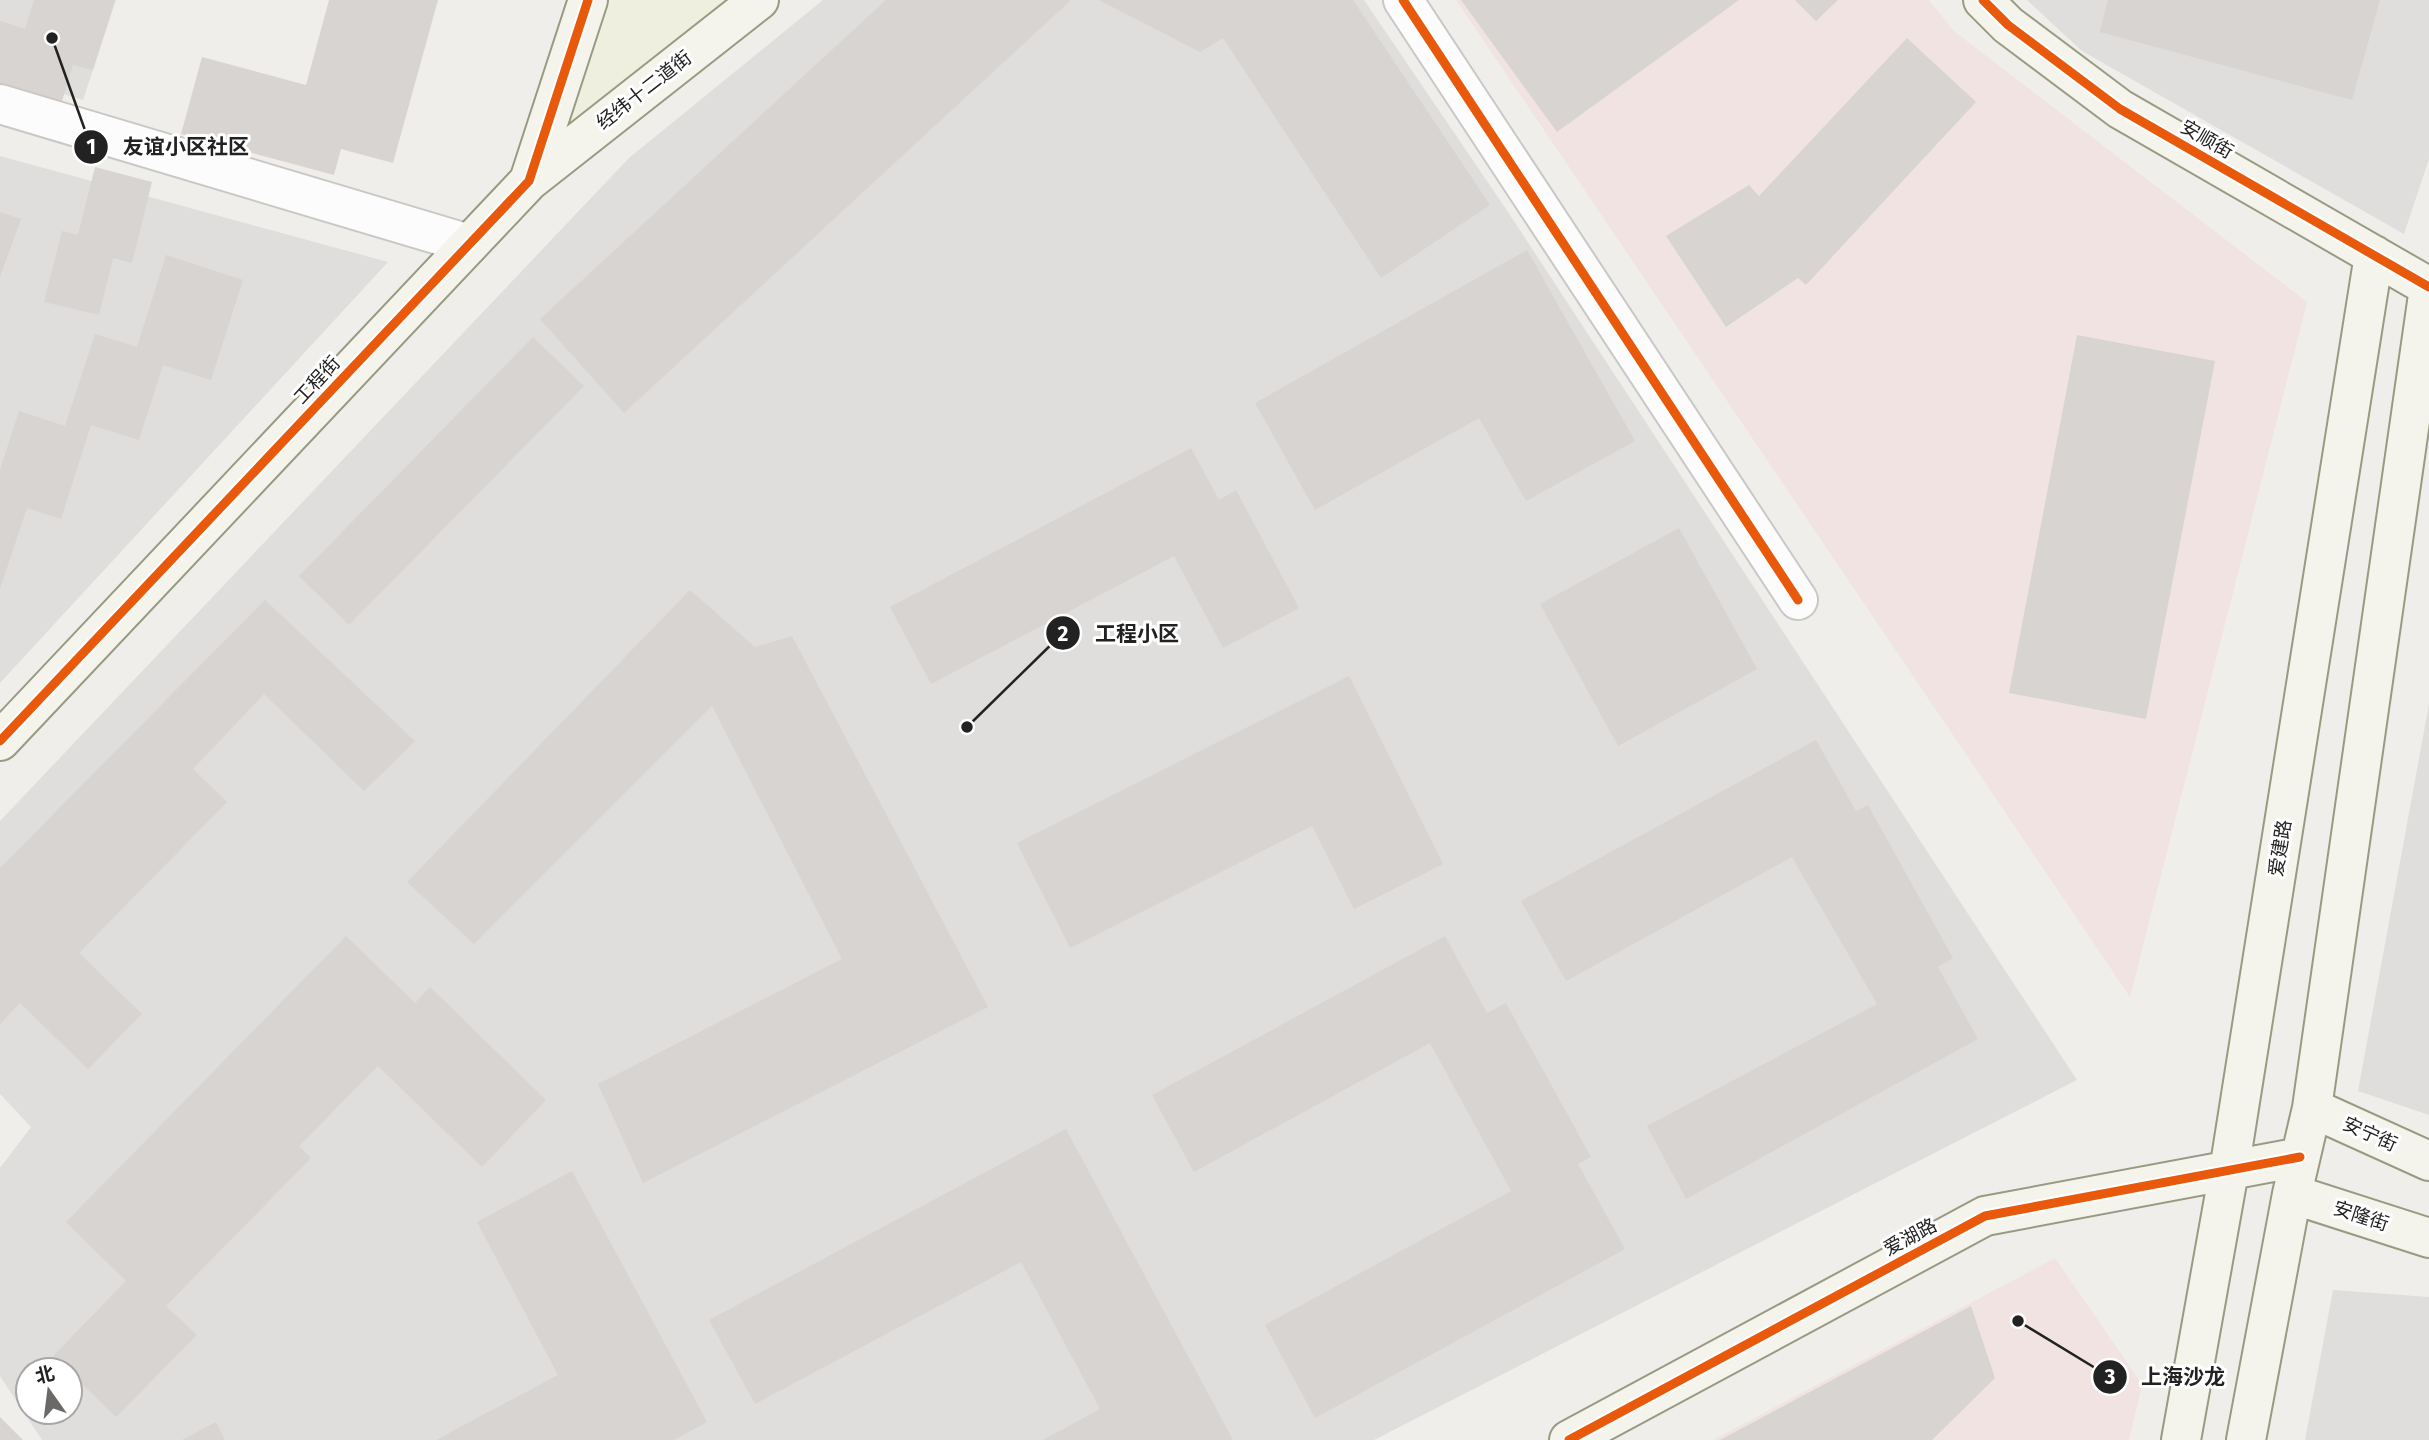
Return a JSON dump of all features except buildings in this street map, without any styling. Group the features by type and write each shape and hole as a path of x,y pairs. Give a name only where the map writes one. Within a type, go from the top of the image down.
{"main road":[{"name":"工程街","path":"0,741 529,181 588,0"},
{"name":"经纬十二道街","path":"529,181 759,0"},
{"name":"安顺街","path":"1983,0 2008,25 2120,109 2429,288"},
{"name":"爱建路","path":"2181,1440 2229,1171 2374,255"},
{"path":"2246,1440 2296,1176 2312,1108 2429,288"},
{"name":"安宁街","path":"2312,1108 2429,1161"},
{"name":"爱湖路","path":"1569,1440 1985,1216 2229,1171 2296,1176"},
{"name":"安隆街","path":"2296,1176 2429,1238"}],"street":[{"path":"1403,0 1798,600"},
{"path":"0,104 469,244"}],"shaded area":[{"path":"0,0 116,0 83,100 0,75"},
{"path":"823,0 1364,0 1508,212 2077,1080 1374,1440 42,1440 33,1426 84,1426 84,1356 14,1356 14,1397 0,1376 0,1168 31,1127 0,1094 0,821 629,158"},
{"path":"1456,0 1929,0 1954,31 2307,302 2130,997"},
{"path":"2027,0 2429,0 2429,159 2404,234 2082,51"},
{"path":"0,156 388,262 0,683"},
{"path":"2429,704 2429,1115 2358,1091"},
{"path":"2055,1258 2142,1384 2129,1440 1713,1440"},
{"path":"2333,1290 2429,1297 2429,1440 2305,1440"}],"green space":[{"path":"612,0 728,0 560,136"}],"cycle path":[{"path":"0,741 529,181 588,0"},
{"path":"1403,0 1798,600"},
{"path":"1983,0 2008,25 2120,109 2429,287"},
{"path":"1569,1440 1985,1216 2300,1157"}],"place":[{"name":"友谊小区社区","path":"52,38"},
{"name":"工程小区","path":"967,727"},
{"name":"上海沙龙","path":"2018,1321"}]}
